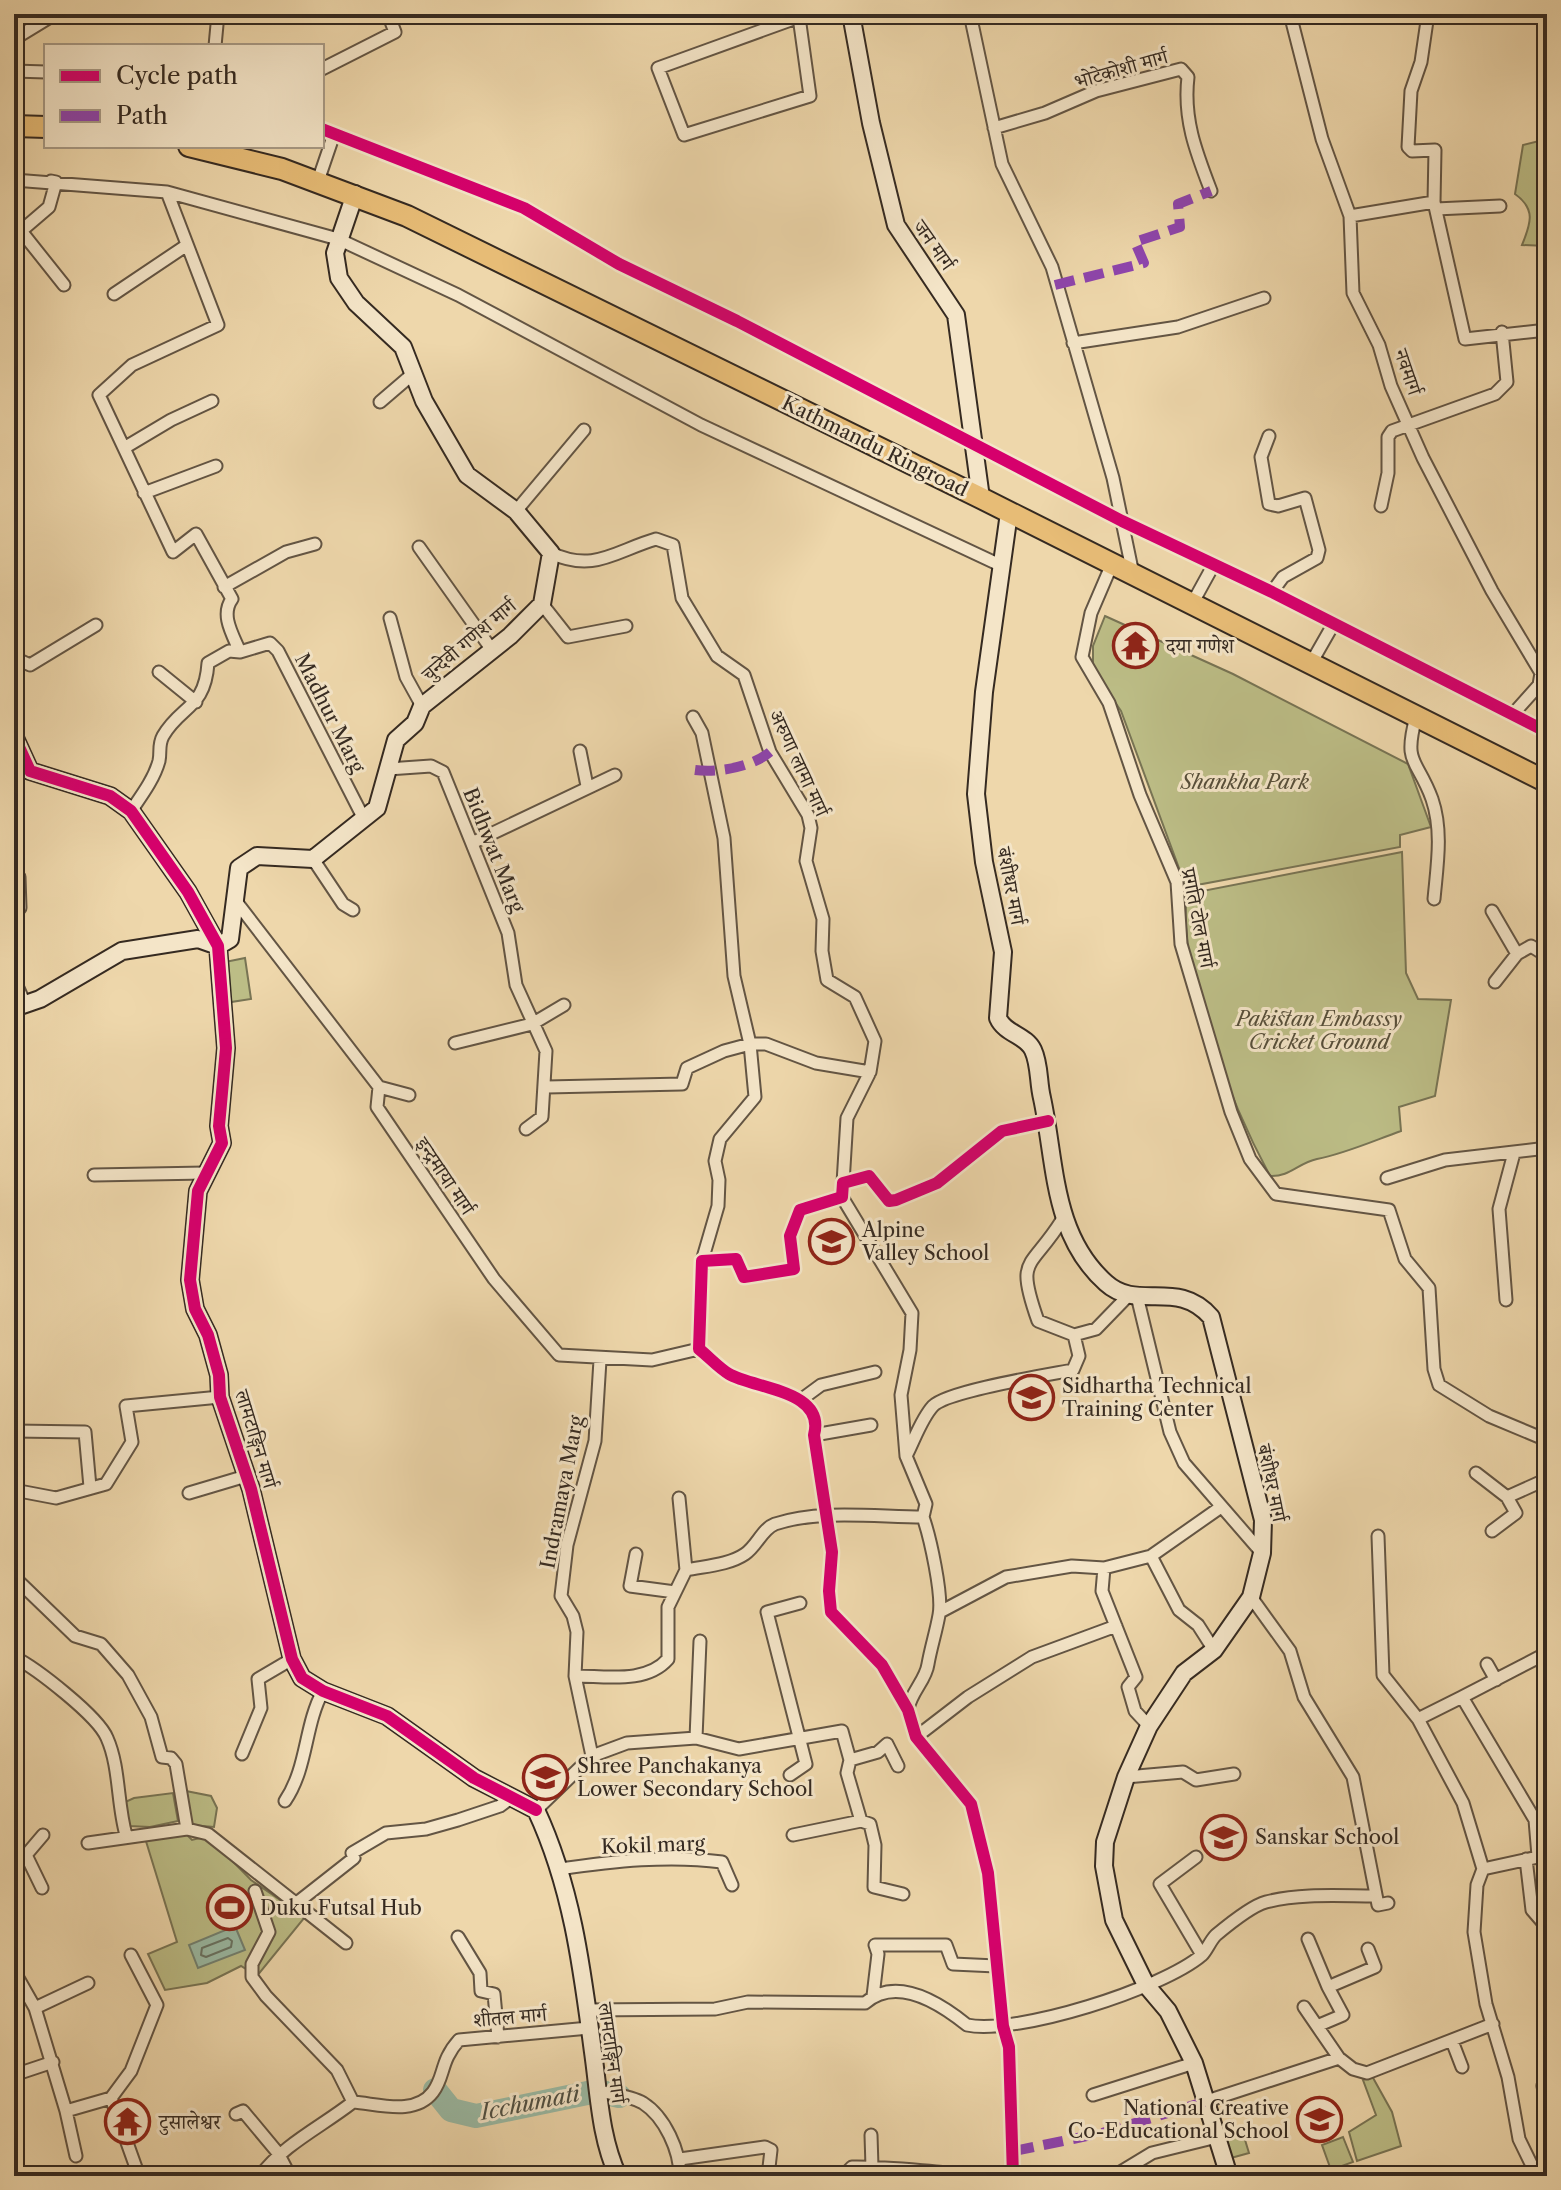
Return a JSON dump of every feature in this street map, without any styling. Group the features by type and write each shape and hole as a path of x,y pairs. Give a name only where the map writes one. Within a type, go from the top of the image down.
{"highway":[{"path":"14,126 44,127"},
{"name":"Kathmandu Ringroad","path":"207,148 242,152 355,194 464,243 981,498 1310,665 1545,776"}],"street":[{"path":"14,39 55,14"},
{"path":"215,44 218,14"},
{"path":"324,68 395,32 388,14"},
{"name":"जन मार्ग","path":"851,14 871,123 896,225 910,250 949,300 956,315 981,498"},
{"path":"970,14 1002,164 1052,267 1113,478 1133,574"},
{"name":"नवमार्ग","path":"1290,14 1322,139 1350,216 1353,293 1379,345 1409,426 1473,556 1541,673 1539,685 1514,713"},
{"path":"1428,14 1421,62 1411,91 1408,147 1412,151 1435,150 1435,205 1465,339 1502,332 1547,330"},
{"path":"799,15 810,96 684,135 658,68 799,15"},
{"name":"भोटेकोशी मार्ग","path":"994,128 1045,113 1096,91 1181,69 1188,77 1185,107 1192,141 1211,191"},
{"path":"14,71 44,72"},
{"path":"324,130 524,208 619,264 971,440 1122,521 1272,592 1547,732"},
{"path":"318,181 334,134"},
{"path":"14,180 167,192 338,239 458,295 701,425 1002,566"},
{"path":"14,180 56,182 49,207 21,231 64,285"},
{"path":"131,811 147,788 159,760 163,737 196,702 207,681 208,663 229,651 240,652 227,623 226,612 232,599 196,534 173,552 99,395 132,365 218,325 167,192"},
{"path":"355,194 335,253 339,278 356,303 403,347 424,401 467,475 516,511 551,553"},
{"path":"1350,216 1435,205 1500,206"},
{"path":"114,294 187,245"},
{"path":"1073,343 1178,327 1264,298"},
{"path":"1381,506 1388,473 1388,437 1392,431 1495,394 1507,382 1502,332"},
{"path":"380,402 415,372"},
{"path":"124,448 171,420 212,401"},
{"path":"516,511 584,430"},
{"path":"1269,436 1261,457 1269,504 1278,506 1305,498 1319,550 1317,558 1283,577 1272,592"},
{"path":"144,493 216,466"},
{"name":"बंशीधर मार्ग","path":"1009,513 984,692 976,794 984,862 1003,952 998,1018 1033,1049 1048,1121 1062,1220 1070,1237 1100,1278 1114,1290 1133,1296 1184,1297 1199,1304 1211,1317 1263,1520 1262,1553 1251,1597 1214,1650 1184,1673 1149,1726 1126,1777 1105,1842 1104,1866 1114,1920 1146,1985 1168,2011 1194,2063 1229,2176"},
{"name":"अरुणा लामा मार्ग","path":"551,553 571,562 597,562 656,539 673,545 682,598 717,656 744,675 770,752 808,815 811,828 806,861 808,878 823,919 822,951 827,980 835,988 848,991 855,997 875,1041 870,1072 847,1118 842,1197"},
{"path":"224,587 286,552 315,544"},
{"path":"419,547 492,650"},
{"name":"चुन्देवी गणेश मार्ग","path":"313,859 381,802 396,740 415,723 422,706 492,650 542,604 551,553"},
{"name":"प्रगति टोल मार्ग","path":"1112,564 1091,613 1082,657 1109,703 1140,795 1177,882 1181,944 1231,1112 1250,1159 1276,1194 1389,1210 1405,1259 1429,1288 1434,1369 1439,1385 1455,1398 1544,1439 1547,1445"},
{"path":"1192,604 1214,564"},
{"path":"542,604 568,637 626,626"},
{"path":"390,618 402,664 422,706"},
{"path":"1310,665 1334,623"},
{"path":"14,653 17,659 30,665 96,625"},
{"name":"Madhur Marg","path":"240,652 270,643 278,651 364,819"},
{"path":"159,672 196,702"},
{"path":"693,717 702,733 724,838 734,976 750,1044 755,1097 720,1139 715,1161 719,1180 718,1206 702,1261 699,1349 730,1374 802,1399 817,1426 814,1435 832,1552 831,1612 882,1665 908,1710 916,1737 963,1792 975,1817 988,1873 1003,2026 1009,2047 1012,2174 980,2176 852,2167 843,2176"},
{"path":"1416,717 1409,754 1431,797 1437,822 1439,849 1434,899"},
{"path":"14,736 30,771 110,796 131,811 188,892 218,946"},
{"path":"580,751 587,786"},
{"name":"Bidhwat Marg","path":"388,769 431,766 443,772 508,933 516,985 546,1051 547,1087 542,1117 526,1129"},
{"path":"472,843 615,775"},
{"path":"14,979 19,1006 122,951 198,939 218,946 230,939 239,868 257,856 313,859 343,904 353,910"},
{"path":"14,914 20,908 19,877"},
{"name":"इन्द्रमाया मार्ग","path":"233,898 379,1087 377,1107 520,1311 559,1355 600,1360 652,1360 699,1349"},
{"path":"1492,911 1517,954"},
{"name":"लामटाङ्गिन मार्ग","path":"218,946 226,1048 219,1126 222,1143 216,1160 205,1173 195,1211 190,1280 195,1309 216,1362 220,1397 246,1476 292,1659 302,1678 323,1691 387,1716 474,1778 536,1810 560,1869 577,1932 603,2137 618,2176"},
{"path":"1495,982 1517,954 1531,946 1547,956"},
{"path":"455,1043 532,1024 564,1005"},
{"path":"547,1087 682,1084 687,1068 713,1055 750,1044 766,1044 816,1063 870,1072"},
{"path":"379,1087 409,1095"},
{"path":"843,1183 869,1176 889,1201 896,1200 937,1183 1002,1131 1048,1121"},
{"path":"1387,1178 1445,1160 1486,1152 1514,1153 1547,1148"},
{"path":"1506,1300 1499,1209 1514,1153"},
{"path":"94,1175 205,1173"},
{"path":"702,1261 736,1259 744,1277 794,1269 790,1236 800,1210 842,1197 912,1313 910,1350 901,1395 906,1456 926,1504 923,1517 930,1535 940,1612 928,1666 910,1697 908,1710"},
{"path":"1062,1220 1044,1249 1029,1261 1025,1272 1027,1289 1038,1321 1074,1335 1096,1329 1133,1296 1170,1432 1184,1463 1262,1553"},
{"path":"906,1456 930,1408 937,1402 1073,1370 1079,1356 1074,1335"},
{"name":"Indramaya Marg","path":"592,1756 575,1676 577,1632 573,1616 561,1596 567,1545 595,1441 600,1360"},
{"path":"802,1399 821,1385 875,1372"},
{"path":"14,1490 56,1498 106,1484 132,1442 126,1406 220,1397"},
{"path":"814,1435 871,1425"},
{"path":"14,1431 85,1432 90,1487"},
{"path":"1476,1473 1507,1497 1516,1513 1492,1531"},
{"path":"189,1493 246,1476"},
{"path":"1507,1497 1547,1479"},
{"path":"575,1676 650,1675 668,1659 668,1607 686,1570 679,1498"},
{"path":"940,1612 1006,1577 1072,1566 1104,1568 1151,1556 1221,1507"},
{"path":"686,1570 735,1560 748,1552 768,1528 777,1523 827,1517 923,1517"},
{"path":"1378,1536 1383,1675 1418,1719 1463,1803 1483,1869 1477,1885 1474,1932 1486,2004 1519,2139 1537,2176"},
{"path":"636,1554 630,1586 675,1592"},
{"path":"1151,1556 1179,1610 1198,1625 1214,1650"},
{"path":"1104,1568 1102,1591 1136,1677 1128,1687 1135,1711 1149,1726"},
{"path":"14,1577 75,1636 101,1644 128,1675 151,1717 162,1757 171,1758 176,1764 187,1829"},
{"path":"1251,1597 1290,1651 1304,1697 1353,1777 1375,1896 1378,1905 1388,1903"},
{"path":"790,1775 806,1764 767,1612 800,1603"},
{"path":"916,1737 1032,1657 1116,1626"},
{"path":"696,1738 700,1641"},
{"path":"1418,1719 1547,1653"},
{"path":"14,1657 34,1667 107,1737 118,1809 126,1835"},
{"path":"242,1754 261,1708 258,1679 292,1659"},
{"path":"1487,1664 1496,1680"},
{"path":"285,1801 298,1782 314,1713 323,1691"},
{"path":"1462,1697 1535,1820 1537,1857 1532,1910 1545,1925 1547,1937"},
{"path":"536,1810 592,1756 627,1743 696,1738 739,1749 842,1731 850,1760 847,1773 861,1821"},
{"path":"850,1760 878,1752 887,1744 898,1766"},
{"path":"1126,1777 1183,1772 1196,1780 1234,1774"},
{"path":"298,1902 354,1858 352,1853 386,1833 426,1829 458,1820 500,1806 512,1797"},
{"path":"793,1835 861,1821 870,1824 875,1845 874,1887 903,1894"},
{"path":"88,1843 126,1835 187,1829 208,1834 298,1902 346,1943"},
{"path":"14,1862 26,1855 43,1835"},
{"path":"26,1855 42,1888"},
{"path":"1196,1857 1160,1884 1202,1955"},
{"path":"1483,1869 1537,1857"},
{"name":"Kokil marg","path":"560,1869 619,1861 699,1859 722,1862 732,1885"},
{"path":"255,1891 269,1932 252,1964 252,1977 266,1996 337,2070 353,2102 319,2129 278,2153 260,2176"},
{"path":"586,2010 715,2009 748,2002 865,2003 873,1996 898,1991 945,2006 967,2025 1003,2026 1065,2016 1146,1985 1202,1955 1214,1937 1264,1903 1308,1897 1375,1896"},
{"path":"458,1937 480,1973 481,1991 494,1994 498,2037"},
{"path":"1308,1939 1343,2015 1317,2026"},
{"path":"873,1996 878,1954 875,1945 946,1945 953,1964 996,1966"},
{"path":"1328,1987 1375,1967 1368,1949"},
{"path":"66,2111 111,2098 131,2071 157,2005 131,1955"},
{"path":"14,1971 35,2008 53,2062 76,2156"},
{"path":"35,2008 88,1983"},
{"path":"1304,2007 1339,2058 1353,2069 1367,2073 1493,2024"},
{"name":"शीतल मार्ग","path":"353,2102 411,2107 433,2092 446,2055 459,2040 589,2028"},
{"path":"1452,2041 1462,2067"},
{"path":"1204,2102 1339,2058"},
{"path":"14,2075 53,2062"},
{"path":"1093,2095 1194,2063"},
{"path":"1547,2084 1543,2086 1547,2107"},
{"path":"599,2091 642,2102 655,2114 680,2159 680,2176"},
{"path":"111,2098 139,2176"},
{"path":"236,2114 243,2111 278,2153 290,2176"},
{"path":"871,2135 872,2167"},
{"path":"1114,2176 1152,2153 1217,2137"},
{"path":"680,2159 765,2147 771,2150 768,2176"}],"green space":[{"path":"1547,139 1547,246 1522,245 1530,217 1526,205 1515,194 1523,145"},
{"name":"Shankha Park","path":"1105,616 1233,674 1408,764 1431,827 1400,835 1400,847 1186,887 1121,711 1093,670 1093,646"},
{"name":"Pakistan Embassy Cricket Ground","path":"1402,852 1406,973 1418,999 1451,1000 1435,1096 1399,1107 1401,1131 1270,1176 1225,1077 1199,999 1186,925 1187,894"},
{"path":"245,958 251,999 231,1002 225,962"},
{"path":"186,1791 211,1796 217,1808 214,1827 191,1825"},
{"path":"173,1793 178,1821 150,1827 129,1826 123,1803 134,1798"},
{"name":"Duku Futsal Hub","path":"182,1830 192,1840 208,1836 251,1880 305,1917 257,1976 241,1966 207,1983 165,1990 148,1954 177,1942 145,1838"},
{"path":"1372,2076 1392,2112 1401,2146 1357,2161 1349,2132 1376,2115 1363,2080"},
{"path":"1319,2101 1331,2133 1313,2138 1302,2106"},
{"path":"1242,2130 1249,2153 1231,2158 1225,2134"},
{"path":"1343,2137 1353,2162 1331,2170 1322,2145"}],"water":[{"path":"235,1926 245,1950 198,1968 189,1945"}],"waterway":[{"name":"Icchumati","path":"435,2090 451,2110 476,2116 597,2091 619,2096"}],"marked path":[{"path":"1055,285 1144,263 1135,242 1180,227 1178,204 1211,191"},
{"path":"695,770 734,768 754,762 770,752"},
{"path":"1014,2151 1102,2133 1204,2102"}],"cycle path":[{"path":"324,130 524,208 619,264 737,321 1122,521 1272,592 1547,732"},
{"path":"14,736 30,771 110,796 131,811 188,892 218,946 226,1048 219,1126 222,1143 198,1191 190,1280 195,1309 208,1335 219,1375 220,1397 251,1489 292,1659 302,1678 323,1691 387,1716 474,1778 536,1810"},
{"path":"1013,2176 1009,2047 1003,2026 988,1873 971,1804 916,1737 908,1710 882,1665 831,1612 832,1552 814,1435 815,1420 809,1409 786,1393 729,1374 699,1349 702,1261 736,1259 744,1277 794,1269 790,1236 800,1210 842,1197 843,1183 869,1176 889,1201 896,1200 937,1183 1002,1131 1048,1121"}],"place":[{"name":"दया गणेश","path":"1135,646"},
{"name":"Alpine Valley School","path":"831,1241"},
{"name":"Sidhartha Technical Training Center","path":"1031,1397"},
{"name":"Shree Panchakanya Lower Secondary School","path":"546,1777"},
{"name":"Sanskar School","path":"1224,1837"},
{"name":"Duku Futsal Hub","path":"229,1908"},
{"name":"National Creative Co-Educational School","path":"1320,2119"},
{"name":"टुसालेश्वर","path":"128,2122"}]}
